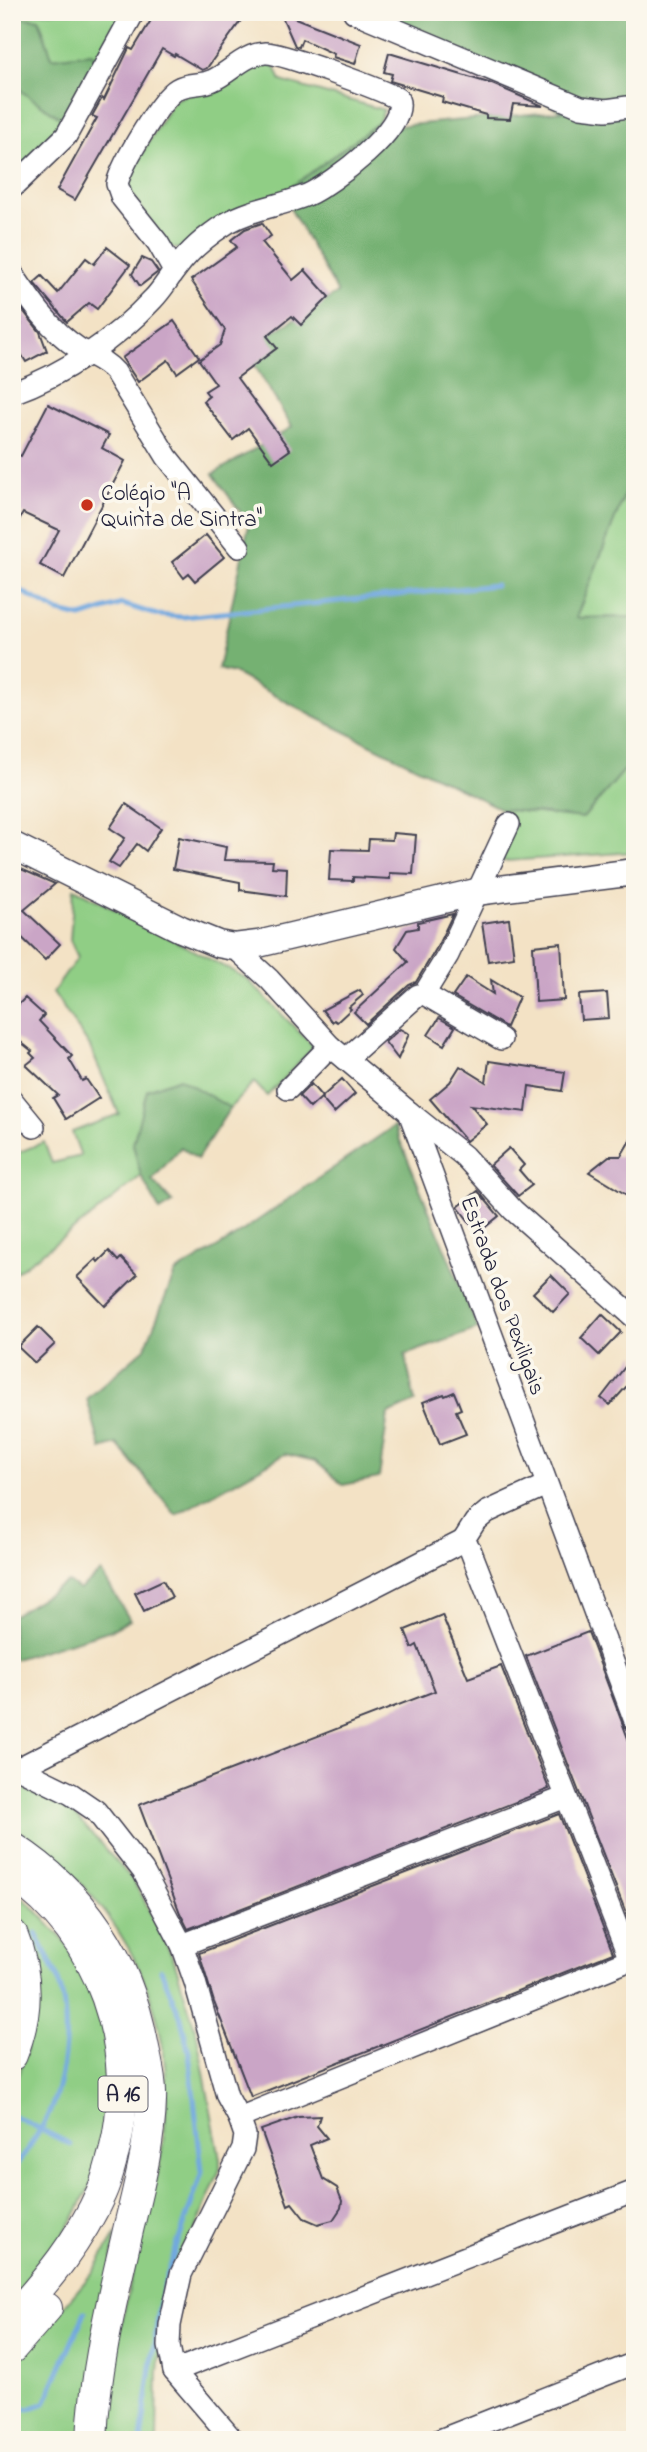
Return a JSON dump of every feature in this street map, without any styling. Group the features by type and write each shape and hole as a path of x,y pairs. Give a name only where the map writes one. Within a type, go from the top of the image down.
{"highway":[{"name":"A 16","path":"12,1847 37,1863 66,1888 111,1948 136,2008 151,2084 149,2130 102,2350 92,2440"},
{"name":"A 16","path":"12,1874 46,1902 88,1955 104,1987 113,2016 123,2074 118,2136 103,2190 59,2264 12,2319"},
{"path":"12,1934 22,1963 26,1998 24,2017 12,2055"},
{"name":"A 16","path":"12,2348 71,2280 101,2234 114,2207 124,2182 138,2130 144,2045"}],"main road":[{"path":"12,845 181,929 218,944 234,947 258,944 476,892 635,872"}],"street":[{"path":"17,183 66,136 134,12"},
{"path":"355,12 581,107 606,110 635,106"},
{"path":"12,393 45,379 103,342 153,299 196,247 228,223 264,207 306,195 337,176 386,134 400,109 398,99 272,53 249,57 214,80 189,84 165,98 117,184 122,198 158,243 174,271"},
{"path":"12,273 39,311 65,337 109,365 115,372 167,457 239,547"},
{"path":"424,994 448,956 509,824"},
{"name":"Estrada dos Pexiligais","path":"234,947 338,1053 409,1112 635,1721"},
{"path":"288,1089 418,995 424,994 501,1039"},
{"path":"12,1100 34,1128"},
{"path":"409,1112 464,1156 513,1210 635,1318"},
{"path":"15,1767 463,1541 475,1522 487,1512 546,1485"},
{"path":"239,2118 632,1959 470,1549 463,1541"},
{"path":"15,1767 71,1794 96,1811 143,1871 182,1945 227,2096 245,2136 243,2149 181,2274 176,2290 169,2347 174,2371 233,2440"},
{"path":"182,1945 566,1797"},
{"path":"174,2371 635,2191"},
{"path":"440,2440 635,2363"}],"green space":[{"path":"12,12 124,12 100,59 91,53 52,58 39,19 12,17"},
{"path":"340,12 635,12 635,468 576,618 635,617 635,758 583,818 501,809 313,716 234,673 218,669 249,524 213,474 292,427 245,349 338,293 282,194 378,123 397,126 563,111"},
{"path":"12,17 39,19 52,58 91,53 100,59 68,123 21,91 12,60"},
{"path":"12,60 21,91 68,123 19,174 12,171"},
{"path":"274,64 281,81 384,110 378,123 282,194 182,250 169,247 127,189 127,178 174,100 256,65"},
{"path":"635,468 635,617 576,618"},
{"path":"635,758 635,852 493,862 501,809 583,818"},
{"path":"74,888 246,978 314,1047 267,1096 254,1082 230,1108 179,1078 133,1144 141,1176 12,1275 12,1155 44,1142 52,1163 81,1156 72,1132 119,1114 90,1047 53,992 78,957 70,940"},
{"path":"179,1078 230,1108 197,1159 181,1147 152,1180 173,1203 160,1211 141,1176 133,1144 147,1090"},
{"path":"394,1126 478,1329 405,1355 415,1402 388,1414 379,1478 343,1485 315,1461 285,1454 176,1515 117,1444 101,1449 87,1399 145,1348 175,1273 228,1241"},
{"path":"101,1572 130,1620 111,1630 12,1660 12,1616 68,1582 79,1590"},
{"path":"12,1784 68,1807 131,1878 174,1960 197,2035 220,2169 165,2306 158,2371 157,2440 109,2440 120,2333 156,2182 164,2135 165,2067 158,2025 146,1985 128,1948 106,1913 79,1881 47,1852 12,1826"},
{"path":"12,1890 31,1905 70,1947 100,2000 114,2066 109,2119 93,2180 75,2216 47,2260 12,2299 12,2082 17,2077 27,2049 20,1925 12,1913"},
{"path":"116,2233 86,2440 12,2440 12,2368 94,2271"}],"building":[{"path":"156,12 247,12 207,68 202,70 162,49 75,200 57,190 97,118 92,116 102,98 104,100 129,48 133,50"},
{"path":"280,12 361,44 355,64 333,57 334,54 302,39 299,47 295,46"},
{"path":"389,53 492,84 543,106 513,104 510,119 486,118 486,115 442,102 443,97 390,81 392,74 384,72"},
{"path":"262,223 271,236 262,242 293,280 305,270 329,297 301,325 292,316 267,336 277,348 237,378 290,450 273,462 248,428 233,440 203,401 209,396 205,391 216,384 199,360 220,345 225,330 191,280 237,247 231,240 245,229"},
{"path":"107,247 130,265 97,309 89,303 67,322 34,283 42,276 58,293 86,258 94,264"},
{"path":"142,258 151,262 158,272 140,286 132,274"},
{"path":"12,297 40,332 47,351 26,362 12,339 12,329 21,324 12,310"},
{"path":"174,321 199,357 177,373 168,360 138,382 122,358"},
{"path":"48,404 109,435 102,448 125,461 64,578 40,565 59,530 23,513 12,532 12,452 21,456"},
{"path":"206,535 224,557 195,581 189,574 184,578 172,562"},
{"path":"126,804 161,828 146,851 137,844 119,868 109,862 125,838 110,828"},
{"path":"393,833 416,835 413,874 390,873 390,879 353,877 353,881 329,880 331,849 368,850 369,839 392,840"},
{"path":"179,837 226,847 224,860 273,861 272,867 287,868 286,896 240,890 240,882 173,869"},
{"path":"12,865 55,884 24,910 60,944 45,960 12,928"},
{"path":"453,914 416,982 409,985 366,1024 354,1012 408,962 396,948 407,930 418,928 418,922"},
{"path":"509,919 514,957 488,961 482,923"},
{"path":"561,943 564,1000 536,1002 533,946"},
{"path":"466,977 493,994 491,980 519,997 506,1027 453,996"},
{"path":"360,990 363,995 337,1022 332,1022 322,1010"},
{"path":"607,993 609,1018 581,1020 579,995"},
{"path":"25,998 44,1015 39,1021 72,1056 69,1059 82,1081 86,1079 99,1098 66,1119 53,1098 58,1095 26,1065 35,1058 30,1053 32,1051 12,1035 12,1011"},
{"path":"439,1018 455,1027 444,1045 428,1035"},
{"path":"400,1029 409,1034 398,1059 385,1042"},
{"path":"489,1061 565,1072 562,1091 529,1086 526,1112 471,1105 487,1124 466,1141 430,1099 450,1082 460,1066 486,1082"},
{"path":"342,1079 355,1094 334,1113 321,1098 310,1108 299,1096 311,1084 322,1097"},
{"path":"635,1132 635,1200 589,1172 609,1156 621,1156"},
{"path":"509,1148 524,1165 519,1170 532,1185 518,1196 490,1165"},
{"path":"478,1191 499,1216 478,1233 458,1207"},
{"path":"109,1251 118,1261 121,1258 137,1275 105,1306 77,1277"},
{"path":"551,1275 570,1294 553,1312 533,1293"},
{"path":"602,1314 621,1332 599,1355 581,1338"},
{"path":"38,1327 55,1344 35,1363 18,1347"},
{"path":"635,1354 635,1377 610,1405 601,1398"},
{"path":"454,1392 461,1409 456,1411 466,1434 440,1444 423,1402"},
{"path":"163,1580 172,1597 144,1611 135,1593"},
{"path":"442,1615 468,1678 501,1666 549,1789 188,1929 139,1805 435,1691 417,1645 412,1648 405,1630"},
{"path":"588,1632 635,1757 635,1936 526,1656"},
{"path":"559,1814 613,1953 251,2097 214,2002 199,1953"},
{"path":"320,2116 317,2126 327,2138 310,2145 323,2179 337,2188 342,2201 333,2220 318,2224 304,2218 292,2203 288,2205 261,2130 298,2117"}],"waterway":[{"path":"12,586 59,612 81,617 122,604 157,615 183,617 496,585"},
{"path":"12,2171 49,2114 61,2076 64,2055 65,2014 62,1995 57,1977 36,1933"},
{"path":"141,2440 159,2309 167,2275 202,2172 189,2053 181,2018 161,1970"},
{"path":"14,2116 70,2144"},
{"path":"12,2406 29,2409 45,2403 85,2312"}],"place":[{"name":"Colégio \"A Quinta de Sintra\"","path":"87,505"}]}
